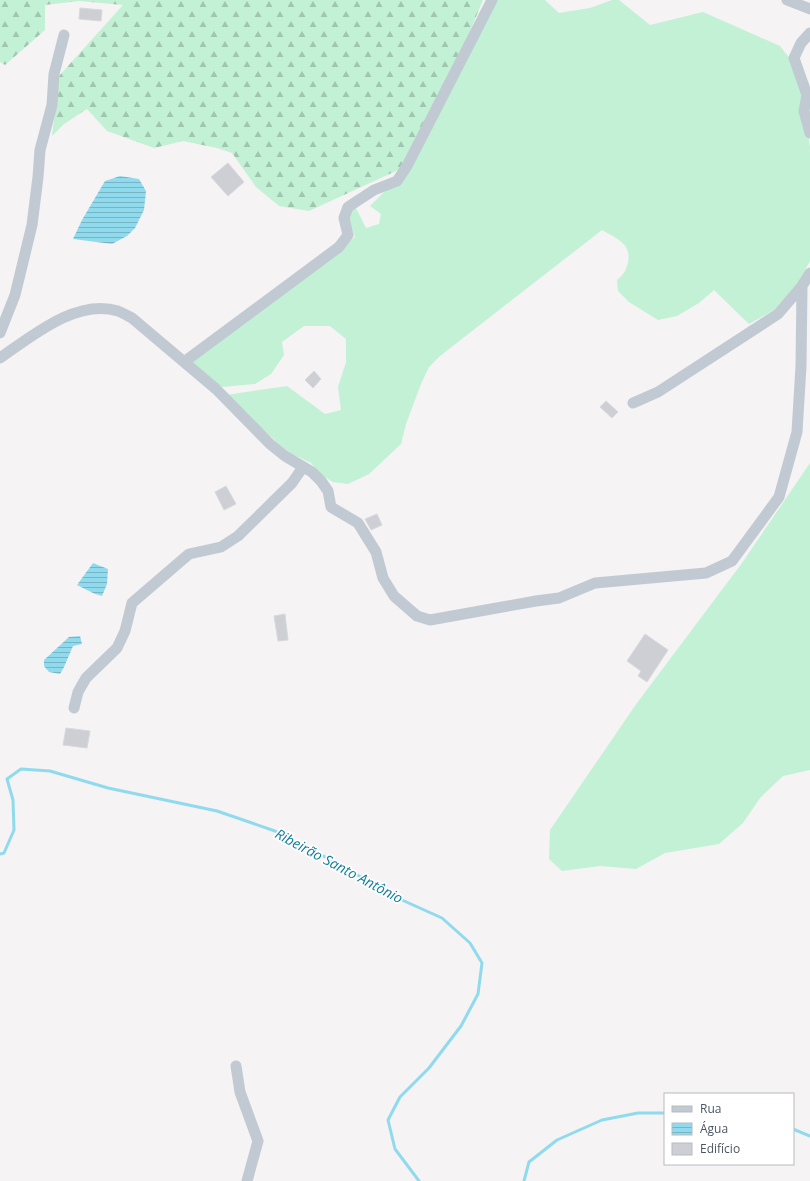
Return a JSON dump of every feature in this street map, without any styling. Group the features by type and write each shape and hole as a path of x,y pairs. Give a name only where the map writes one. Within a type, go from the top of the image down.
{"street":[{"path":"184,362 339,247 348,235 344,218 348,207 374,190 397,181 407,166 492,0"},
{"path":"787,0 810,9"},
{"path":"810,33 794,58 807,95 804,111 810,133"},
{"path":"0,333 15,295 32,225 40,150 52,105 54,74 64,35"},
{"path":"633,403 658,392 778,314 802,286 810,273"},
{"path":"0,358 52,322 84,310 100,309 117,311 132,318 216,389 270,444 285,456 312,472 328,491 331,507 358,523 376,552 383,578 394,596 417,616 430,620 559,598 595,583 706,573 732,561 778,497 797,432 801,366 802,286"},
{"path":"74,708 78,692 86,678 117,648 125,631 132,603 189,554 221,547 238,536 292,483 303,467"},
{"path":"236,1066 240,1092 258,1141 247,1181"}],"green space":[{"path":"0,0 483,0 463,48 406,165 309,211 279,206 256,187 232,153 217,148 183,141 154,148 107,131 87,109 64,124 52,136 59,76 123,5 79,1 45,5 45,30 5,65 0,62"},
{"path":"495,0 545,0 559,13 590,8 612,0 619,0 650,25 703,12 780,46 791,60 803,92 810,148 810,261 798,283 774,310 749,324 714,290 699,303 677,316 658,320 629,302 618,291 617,280 626,268 629,255 625,246 621,242 602,230 440,356 429,367 421,384 406,424 401,444 369,474 348,484 333,482 323,476 311,463 292,454 280,445 226,395 287,386 325,414 341,410 338,387 346,362 346,339 330,326 304,326 282,342 284,355 271,374 255,384 222,387 188,361 255,314 355,237 348,217 355,206 366,228 379,224 381,214 370,206 386,190 398,182"},
{"path":"810,463 810,770 783,776 760,798 743,823 719,844 665,853 636,869 600,866 562,871 549,859 550,830 637,703 742,563"}],"water":[{"path":"120,176 139,179 146,191 144,210 135,228 127,236 112,244 73,239 82,220 105,181"},
{"path":"93,563 108,569 107,584 102,596 77,585"},
{"path":"80,636 82,644 73,646 60,674 49,672 44,666 44,660 69,637"}],"building":[{"path":"80,8 102,10 101,21 79,19"},
{"path":"228,163 244,182 228,196 211,177"},
{"path":"314,371 321,379 313,388 305,380"},
{"path":"606,401 618,412 612,418 600,407"},
{"path":"226,486 236,504 224,510 215,492"},
{"path":"377,514 382,525 371,530 365,519"},
{"path":"285,614 288,640 278,641 274,616"},
{"path":"645,634 668,650 647,682 638,676 641,671 627,661"},
{"path":"66,728 90,731 87,748 63,745"}],"waterway":[{"name":"Ribeirão Santo Antônio","path":"0,854 4,853 14,830 13,800 7,779 21,769 50,771 108,788 217,811 275,831 402,900 442,918 470,943 482,963 478,994 461,1026 429,1068 400,1097 388,1120 395,1149 419,1181"},
{"name":"Ribeirão Santo Antônio","path":"524,1181 529,1162 557,1140 602,1120 638,1113 664,1113"},
{"name":"Ribeirão Santo Antônio","path":"794,1129 810,1136"}]}
